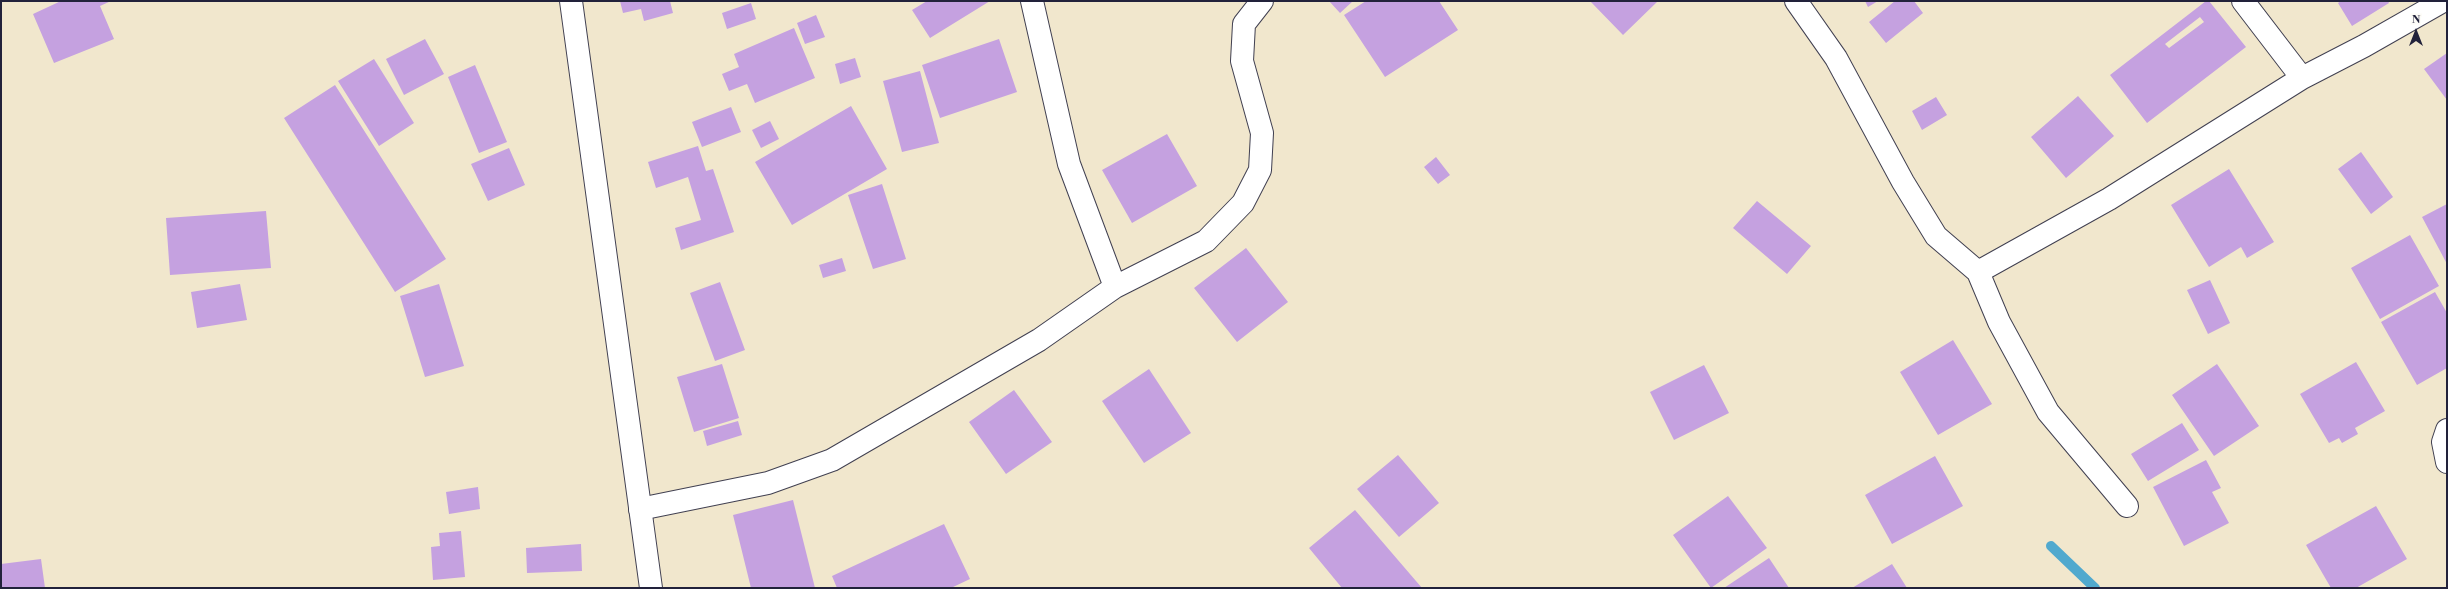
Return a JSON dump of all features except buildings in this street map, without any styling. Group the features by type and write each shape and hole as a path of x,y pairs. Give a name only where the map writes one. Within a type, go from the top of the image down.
{"street":[{"path":"571,1 651,588"},
{"path":"1032,1 1069,164 1115,287"},
{"path":"640,509 768,483 832,460 1039,340 1115,287 1206,241 1243,204 1260,170 1262,133 1242,61 1244,24 1262,1"},
{"path":"1796,1 1836,58 1903,182 1936,236 1978,272 1999,322 2048,412 2127,506"},
{"path":"2244,1 2302,78"},
{"path":"1978,272 2109,199 2302,78 2364,46 2443,1"},
{"path":"2447,430 2443,442 2447,462"}],"waterway":[{"path":"2051,546 2095,588"}]}
